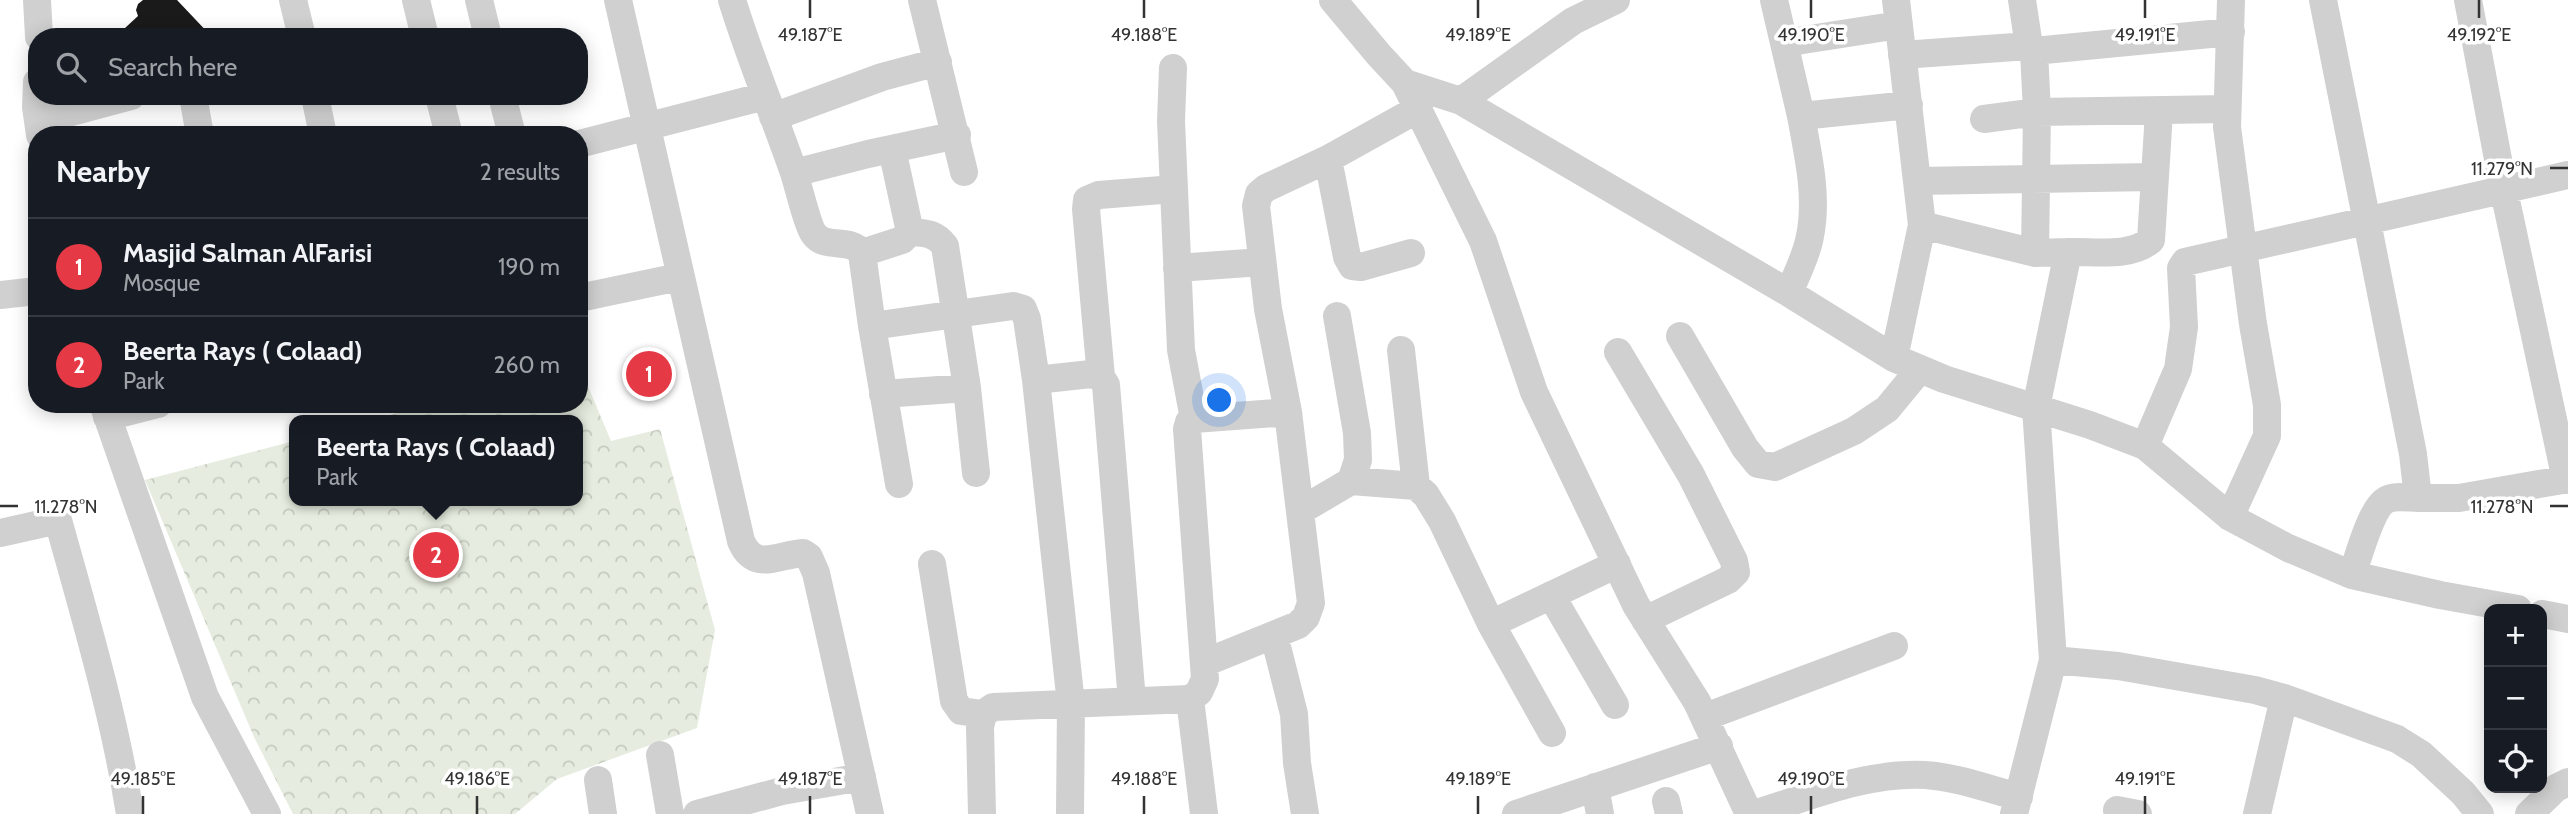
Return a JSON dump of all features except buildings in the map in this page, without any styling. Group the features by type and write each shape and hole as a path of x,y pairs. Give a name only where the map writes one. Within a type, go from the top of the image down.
{"street":[{"path":"37,0 39,28"},
{"path":"293,0 300,28"},
{"path":"416,0 423,28"},
{"path":"479,0 486,28"},
{"path":"618,0 741,541 746,553 754,558 763,560 803,554 811,560 870,814"},
{"path":"732,0 813,234 824,242 853,246 862,253 899,484"},
{"path":"922,0 964,172"},
{"path":"1333,0 1405,83 1418,108 1483,241 1534,392 1645,620 1705,717 1751,814 1874,777 1925,775 1964,782 2017,806 2053,660 2036,408 2068,251"},
{"path":"1461,102 1573,21 1616,0"},
{"path":"1774,0 1801,116 1812,178 1810,238 1789,293"},
{"path":"2022,0 2032,49 2037,112 2035,253"},
{"path":"2230,517 2267,436 2267,405 2227,109 2231,0"},
{"path":"2323,0 2413,454 2418,498"},
{"path":"2352,575 2373,518 2382,503 2392,498 2459,498 2567,480 2504,191 2468,0"},
{"path":"1784,43 1898,13 1922,225 1894,358"},
{"path":"1902,55 2032,49 2231,32"},
{"path":"588,142 647,126 769,106 938,62"},
{"path":"1173,68 1171,121 1181,350 1194,419"},
{"path":"1405,83 1461,102 1789,293 1894,358 1990,395 2090,425 2145,446 2230,517 2288,548 2352,575 2490,604"},
{"path":"36,105 39,126"},
{"path":"45,126 105,105"},
{"path":"194,105 198,126"},
{"path":"317,105 321,126"},
{"path":"441,105 447,126"},
{"path":"504,105 510,126"},
{"path":"1801,116 1909,105"},
{"path":"1204,663 1297,625 1306,617 1311,603 1289,412 1268,309 1262,262 1256,206 1259,194 1418,108"},
{"path":"1984,119 2037,112 2227,109"},
{"path":"1922,225 2035,253 2132,250 2144,246 2151,240 2158,112"},
{"path":"794,173 957,135"},
{"path":"892,149 910,232"},
{"path":"1328,159 1347,257 1352,266 1361,267 1411,253"},
{"path":"2145,446 2178,369 2184,327 2180,279 2183,264 2198,257 2244,249 2568,175"},
{"path":"1917,181 2154,177"},
{"path":"1132,701 1106,385 1101,377 1086,209 1087,200 1099,195 1174,189"},
{"path":"862,253 902,240 910,232 930,233 938,237 945,246 967,388 976,473"},
{"path":"1177,268 1262,262"},
{"path":"588,296 679,277"},
{"path":"0,295 28,292"},
{"path":"872,326 1013,306 1023,309 1027,319 1036,380 1071,704 1070,814"},
{"path":"1337,316 1357,433 1358,460 1351,481"},
{"path":"1680,336 1745,448 1758,464 1775,467 1854,431 1886,409 1920,369"},
{"path":"1401,350 1416,485 1426,495 1442,521 1491,624 1552,733"},
{"path":"1618,352 1691,475 1734,561 1736,572 1728,580 1645,620"},
{"path":"1036,380 1091,374 1101,377"},
{"path":"883,394 967,388"},
{"path":"982,814 980,727 983,714 993,707 1190,699 1199,692 1205,679 1187,429 1189,422 1194,419 1289,412"},
{"path":"106,413 205,697 267,814"},
{"path":"1300,510 1351,481 1416,485"},
{"path":"0,533 58,520 106,692 122,761 130,814"},
{"path":"932,564 954,701 961,711 983,714"},
{"path":"1491,624 1617,564"},
{"path":"1552,595 1615,705"},
{"path":"2547,615 2568,619"},
{"path":"1274,635 1294,714 1301,813"},
{"path":"1705,717 1894,646"},
{"path":"2053,660 2118,666 2255,690 2398,739 2429,761 2463,793 2480,814"},
{"path":"2258,814 2284,698"},
{"path":"1190,699 1205,814"},
{"path":"1516,814 1598,801 1719,746"},
{"path":"660,755 670,814"},
{"path":"696,814 785,803 862,777"},
{"path":"598,780 603,814"},
{"path":"2529,814 2556,788 2568,782"}],"green space":[{"path":"588,386 611,441 660,429 715,630 697,728 557,779 515,814 293,814 254,737 145,480 289,442 289,506 583,506 583,415 390,415 588,413"}],"place":[{"name":"Masjid Salman AlFarisi","path":"649,374"},
{"name":"Beerta Rays ( Colaad)","path":"436,555"}]}
